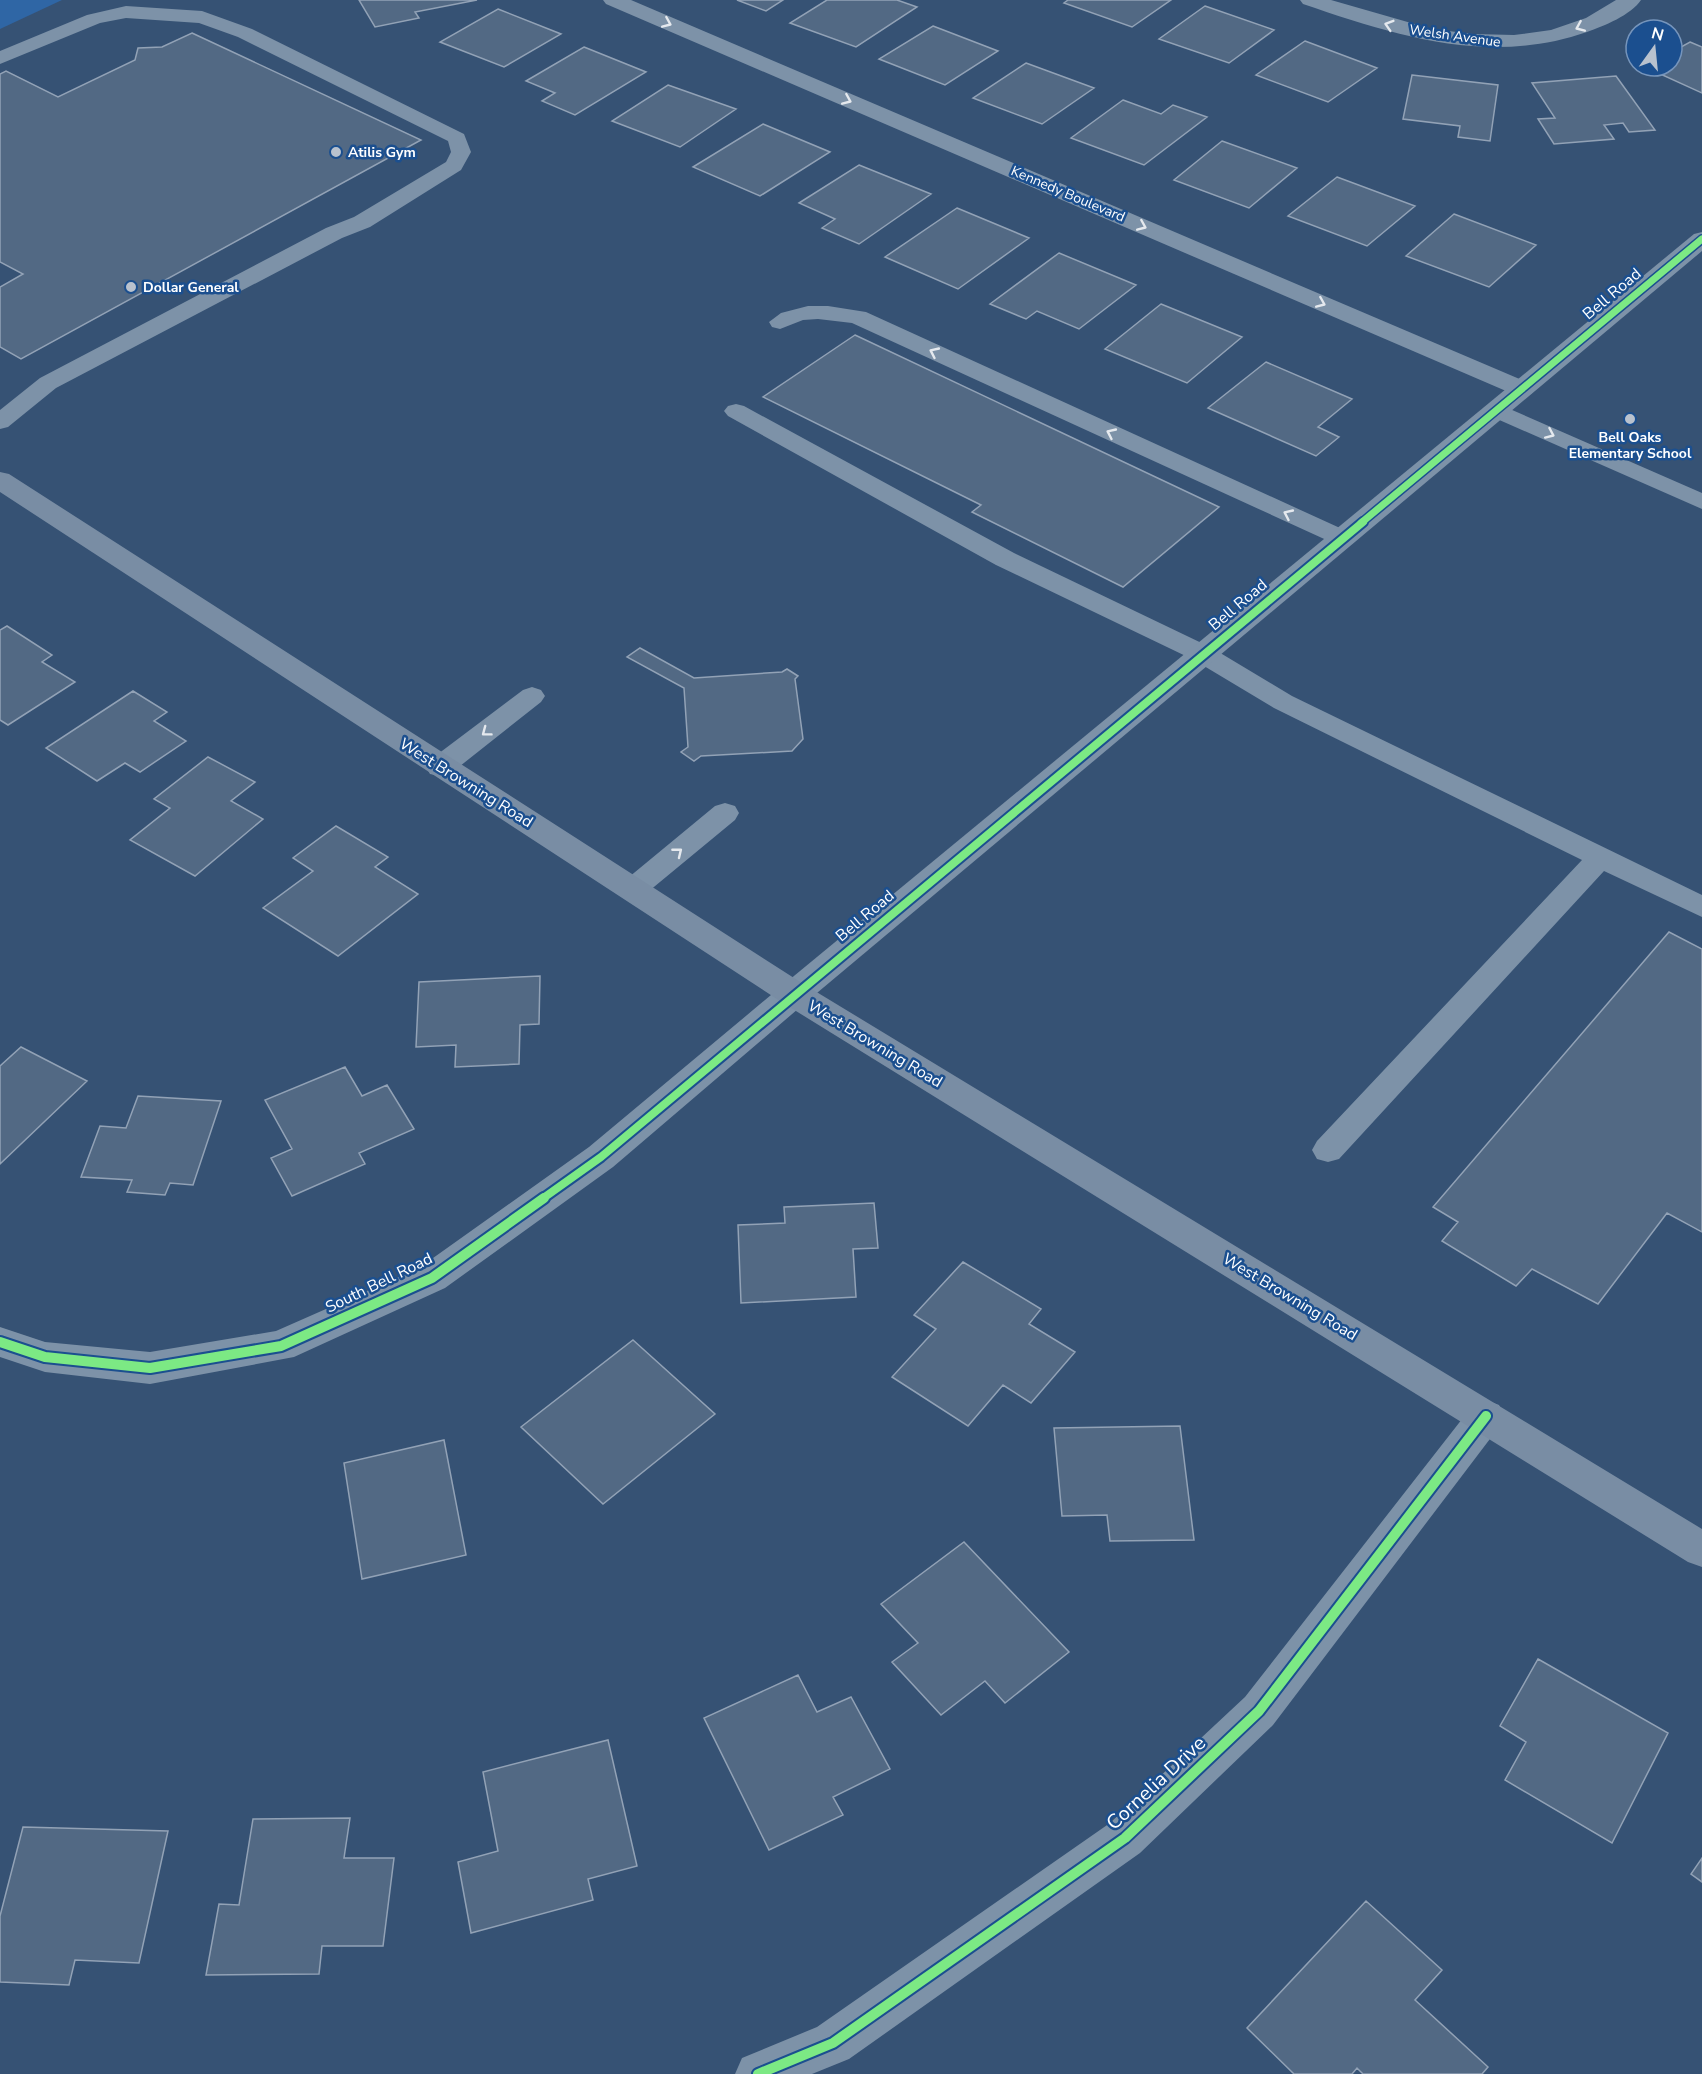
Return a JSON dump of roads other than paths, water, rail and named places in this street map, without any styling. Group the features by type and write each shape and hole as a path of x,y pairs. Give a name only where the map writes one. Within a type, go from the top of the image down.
{"main road":[{"name":"West Browning Road","path":"0,480 440,767 794,994 1702,1550"}],"street":[{"name":"Kennedy Boulevard","path":"614,0 1522,389"},
{"name":"Welsh Avenue","path":"1310,0 1410,31 1496,43 1527,43 1576,30 1631,0"},
{"name":"Bell Road","path":"794,994 1702,239"},
{"name":"South Bell Road","path":"0,1342 45,1357 150,1368 281,1346 432,1278 601,1157 794,994"},
{"name":"Cornelia Drive","path":"758,2074 833,2043 1125,1838 1259,1711 1486,1416"}],"lane":[{"path":"0,58 94,19 126,12 202,17 245,33 457,138 461,152 454,166 362,222 334,233 48,383 0,423"},
{"path":"780,322 803,312 835,313 858,317 1342,538"},
{"path":"1496,410 1702,502"},
{"path":"736,411 1005,559 1203,654 1283,702 1702,907"},
{"path":"440,767 532,696"},
{"path":"633,889 725,813"},
{"path":"1328,1149 1601,857"}],"place":[{"name":"Atilis Gym","path":"336,152"},
{"name":"Dollar General","path":"131,287"},
{"name":"Bell Oaks Elementary School","path":"1630,419"}]}
